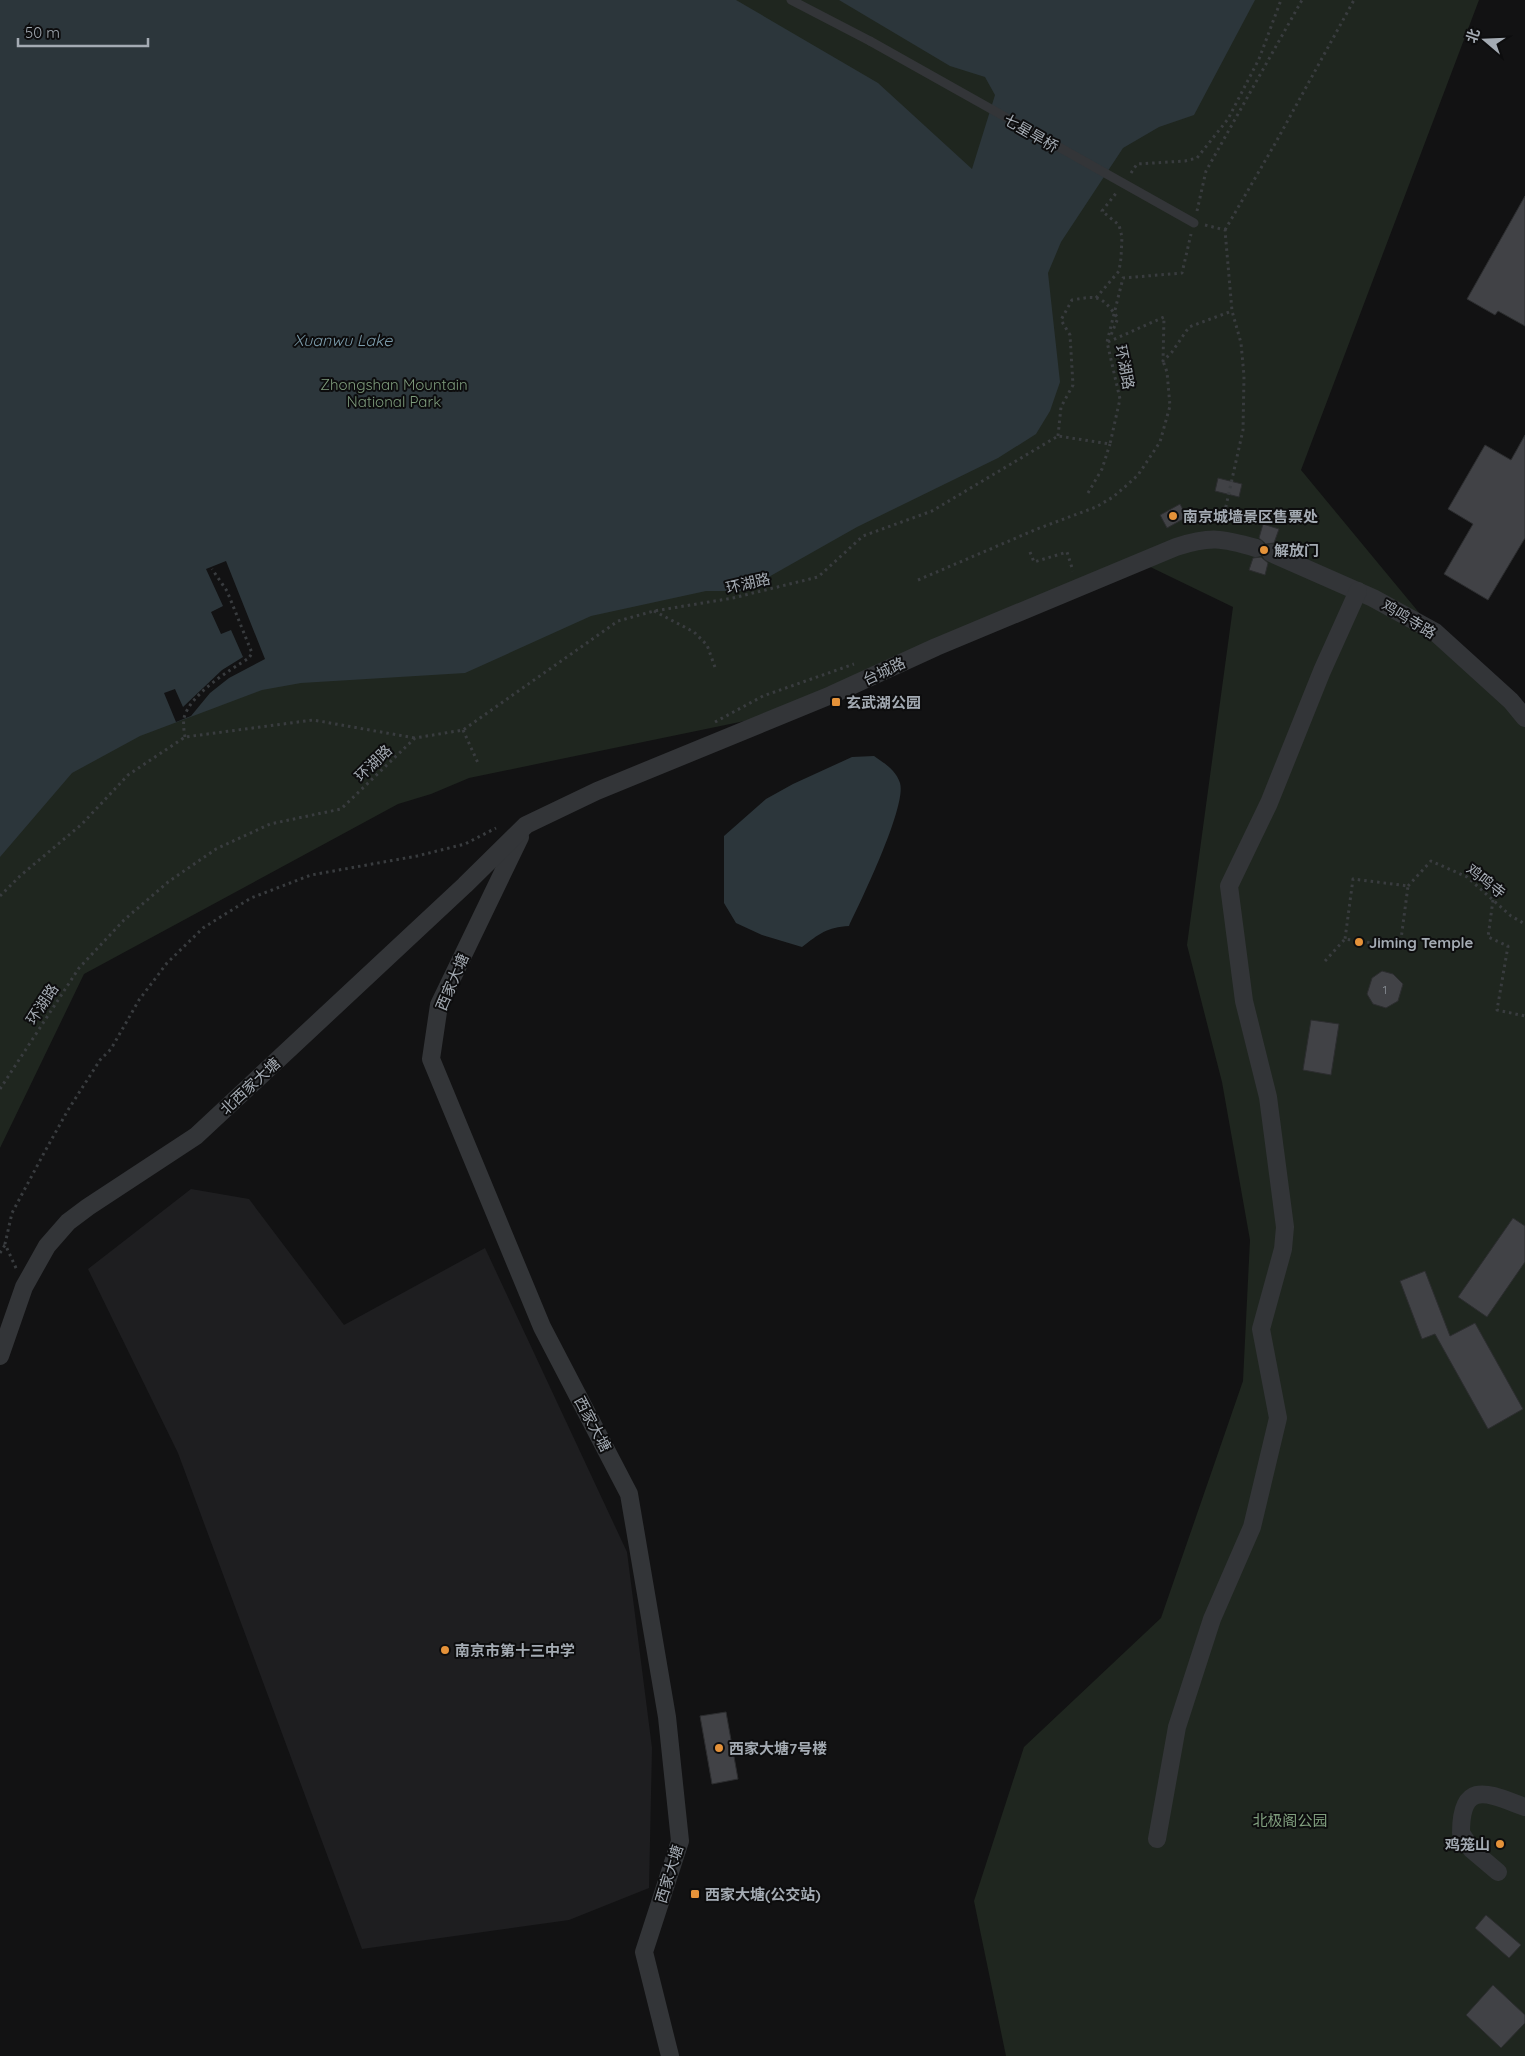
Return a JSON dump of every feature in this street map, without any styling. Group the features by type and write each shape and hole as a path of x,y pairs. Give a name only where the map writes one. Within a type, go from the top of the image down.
{"street":[{"name":"鸡鸣寺路","path":"1220,533 1358,591 1435,632 1511,701 1525,718"},
{"name":"台城路","path":"526,825 597,791 831,695 936,647 1140,562 1220,533"},
{"path":"1157,1839 1177,1727 1212,1618 1252,1527 1278,1418 1261,1329 1283,1249 1285,1227 1268,1097 1244,1001 1229,886 1269,803 1322,671 1358,591"},
{"name":"北西家大塘","path":"0,1356 24,1287 47,1246 68,1222 88,1206 196,1136 465,885 526,825"},
{"name":"西家大塘","path":"526,825 439,1005 431,1059 542,1327 630,1494 667,1717 680,1841 644,1952 670,2056"},
{"path":"1498,1872 1472,1850 1461,1833 1464,1807 1472,1797 1485,1793 1525,1807"}],"lane":[{"name":"七星旱桥","path":"791,0 870,41 1194,222"}],"path":[{"path":"1128,176 1137,164 1185,161 1196,158 1232,111 1259,59 1281,0"},
{"path":"1114,313 1123,278 1182,273 1206,172 1302,0"},
{"path":"1220,533 1243,430 1244,376 1241,343 1232,311 1225,230 1354,0"},
{"path":"1096,298 1119,271 1122,238 1119,225 1102,211 1120,189"},
{"path":"1194,222 1225,230"},
{"path":"1107,342 1118,318 1107,302 1092,296 1072,300 1061,320 1070,334 1073,385 1060,406 1058,436 1110,444"},
{"path":"1163,361 1172,352 1189,327 1232,311"},
{"path":"918,580 1037,529 1096,507 1113,498 1138,475 1160,442 1170,406 1167,372 1163,361 1164,316 1107,342"},
{"name":"环湖路","path":"1088,493 1102,469 1110,444 1120,399 1107,342"},
{"name":"环湖路","path":"0,1089 78,968 124,920 168,882 216,850 270,824 341,809 416,738 463,730 618,621 654,611 733,598 818,577 863,536 932,511 1058,436"},
{"path":"1030,552 1034,562 1067,552 1073,571"},
{"path":"185,737 184,719 192,705 206,688 249,658 252,653 227,591 212,569"},
{"path":"654,611 694,632 707,645 716,670"},
{"path":"710,725 763,696 856,663"},
{"path":"0,896 20,876 82,824 128,775 185,737 313,720 416,738"},
{"path":"463,730 478,763"},
{"path":"0,1253 5,1244 12,1213 68,1110 100,1060 111,1049 139,1000 161,970 203,928 251,898 311,875 417,856 465,844 505,824"},
{"name":"鸡鸣寺","path":"1408,886 1430,861 1467,877 1511,916 1525,924"},
{"path":"1324,961 1345,939 1353,879 1408,886 1400,947 1345,939"},
{"path":"1493,900 1488,936 1508,946 1497,1010 1525,1016"},
{"path":"5,1244 24,1287"}],"shaded area":[{"name":"南京市第十三中学","path":"191,1189 249,1199 344,1325 485,1248 627,1552 652,1748 649,1888 569,1920 362,1949 178,1453 88,1269"}],"green space":[{"name":"Zhongshan Mountain National Park","path":"0,0 1479,0 1301,470 1435,632 1525,712 1525,2056 1006,2056 974,1901 1024,1747 1161,1618 1243,1381 1250,1240 1222,1082 1187,945 1233,607 1140,562 836,702 469,778 431,794 398,804 84,974 0,1148"}],"water":[{"name":"Xuanwu Lake","path":"0,0 736,0 878,83 972,169 995,95 985,77 950,66 839,0 1255,0 1194,115 1159,127 1123,148 1061,242 1048,273 1060,382 1050,411 1036,434 998,458 857,527 744,591 706,591 591,616 465,673 301,683 262,690 140,736 72,773 0,857"},
{"path":"874,756 896,774 900,783 900,795 897,812 882,854 849,926 824,932 802,947 762,935 736,923 724,903 724,836 766,799 793,784 852,757"}],"pier":[{"path":"226,561 265,659 229,678 210,693 191,716 176,722 164,693 175,689 183,707 222,670 243,657 231,630 221,634 211,612 223,606 206,569"}],"building":[{"path":"1525,196 1525,326 1498,311 1495,315 1467,299"},
{"path":"1525,435 1525,538 1488,600 1444,574 1473,524 1448,509 1485,445 1511,460"},
{"path":"1218,478 1242,484 1239,497 1215,491"},
{"name":"南京城墙景区售票处","path":"1180,504 1187,517 1167,528 1160,515"},
{"path":"1263,524 1279,529 1274,543 1266,544 1259,538"},
{"path":"1261,557 1268,563 1265,575 1249,570 1253,558"},
{"path":"1382,971 1393,974 1403,984 1398,1001 1386,1008 1373,1004 1367,994 1372,978"},
{"path":"1311,1020 1339,1024 1331,1075 1303,1070"},
{"path":"1513,1218 1525,1226 1525,1262 1487,1317 1458,1297"},
{"path":"1425,1271 1450,1336 1475,1323 1523,1409 1488,1429 1435,1334 1422,1339 1400,1281"},
{"name":"西家大塘7号楼","path":"726,1712 738,1779 712,1784 700,1716"},
{"path":"1486,1915 1521,1945 1509,1958 1475,1928"},
{"path":"1493,1985 1525,2015 1525,2023 1501,2048 1466,2015"}],"place":[{"name":"南京城墙景区售票处","path":"1173,516"},
{"name":"解放门","path":"1264,550"},
{"name":"玄武湖公园","path":"836,702"},
{"name":"Jiming Temple","path":"1359,942"},
{"name":"南京市第十三中学","path":"445,1650"},
{"name":"西家大塘7号楼","path":"719,1748"},
{"name":"鸡笼山","path":"1500,1844"},
{"name":"西家大塘(公交站)","path":"695,1894"}],"park label":[{"name":"北极阁公园","path":"1290,1820"}]}
